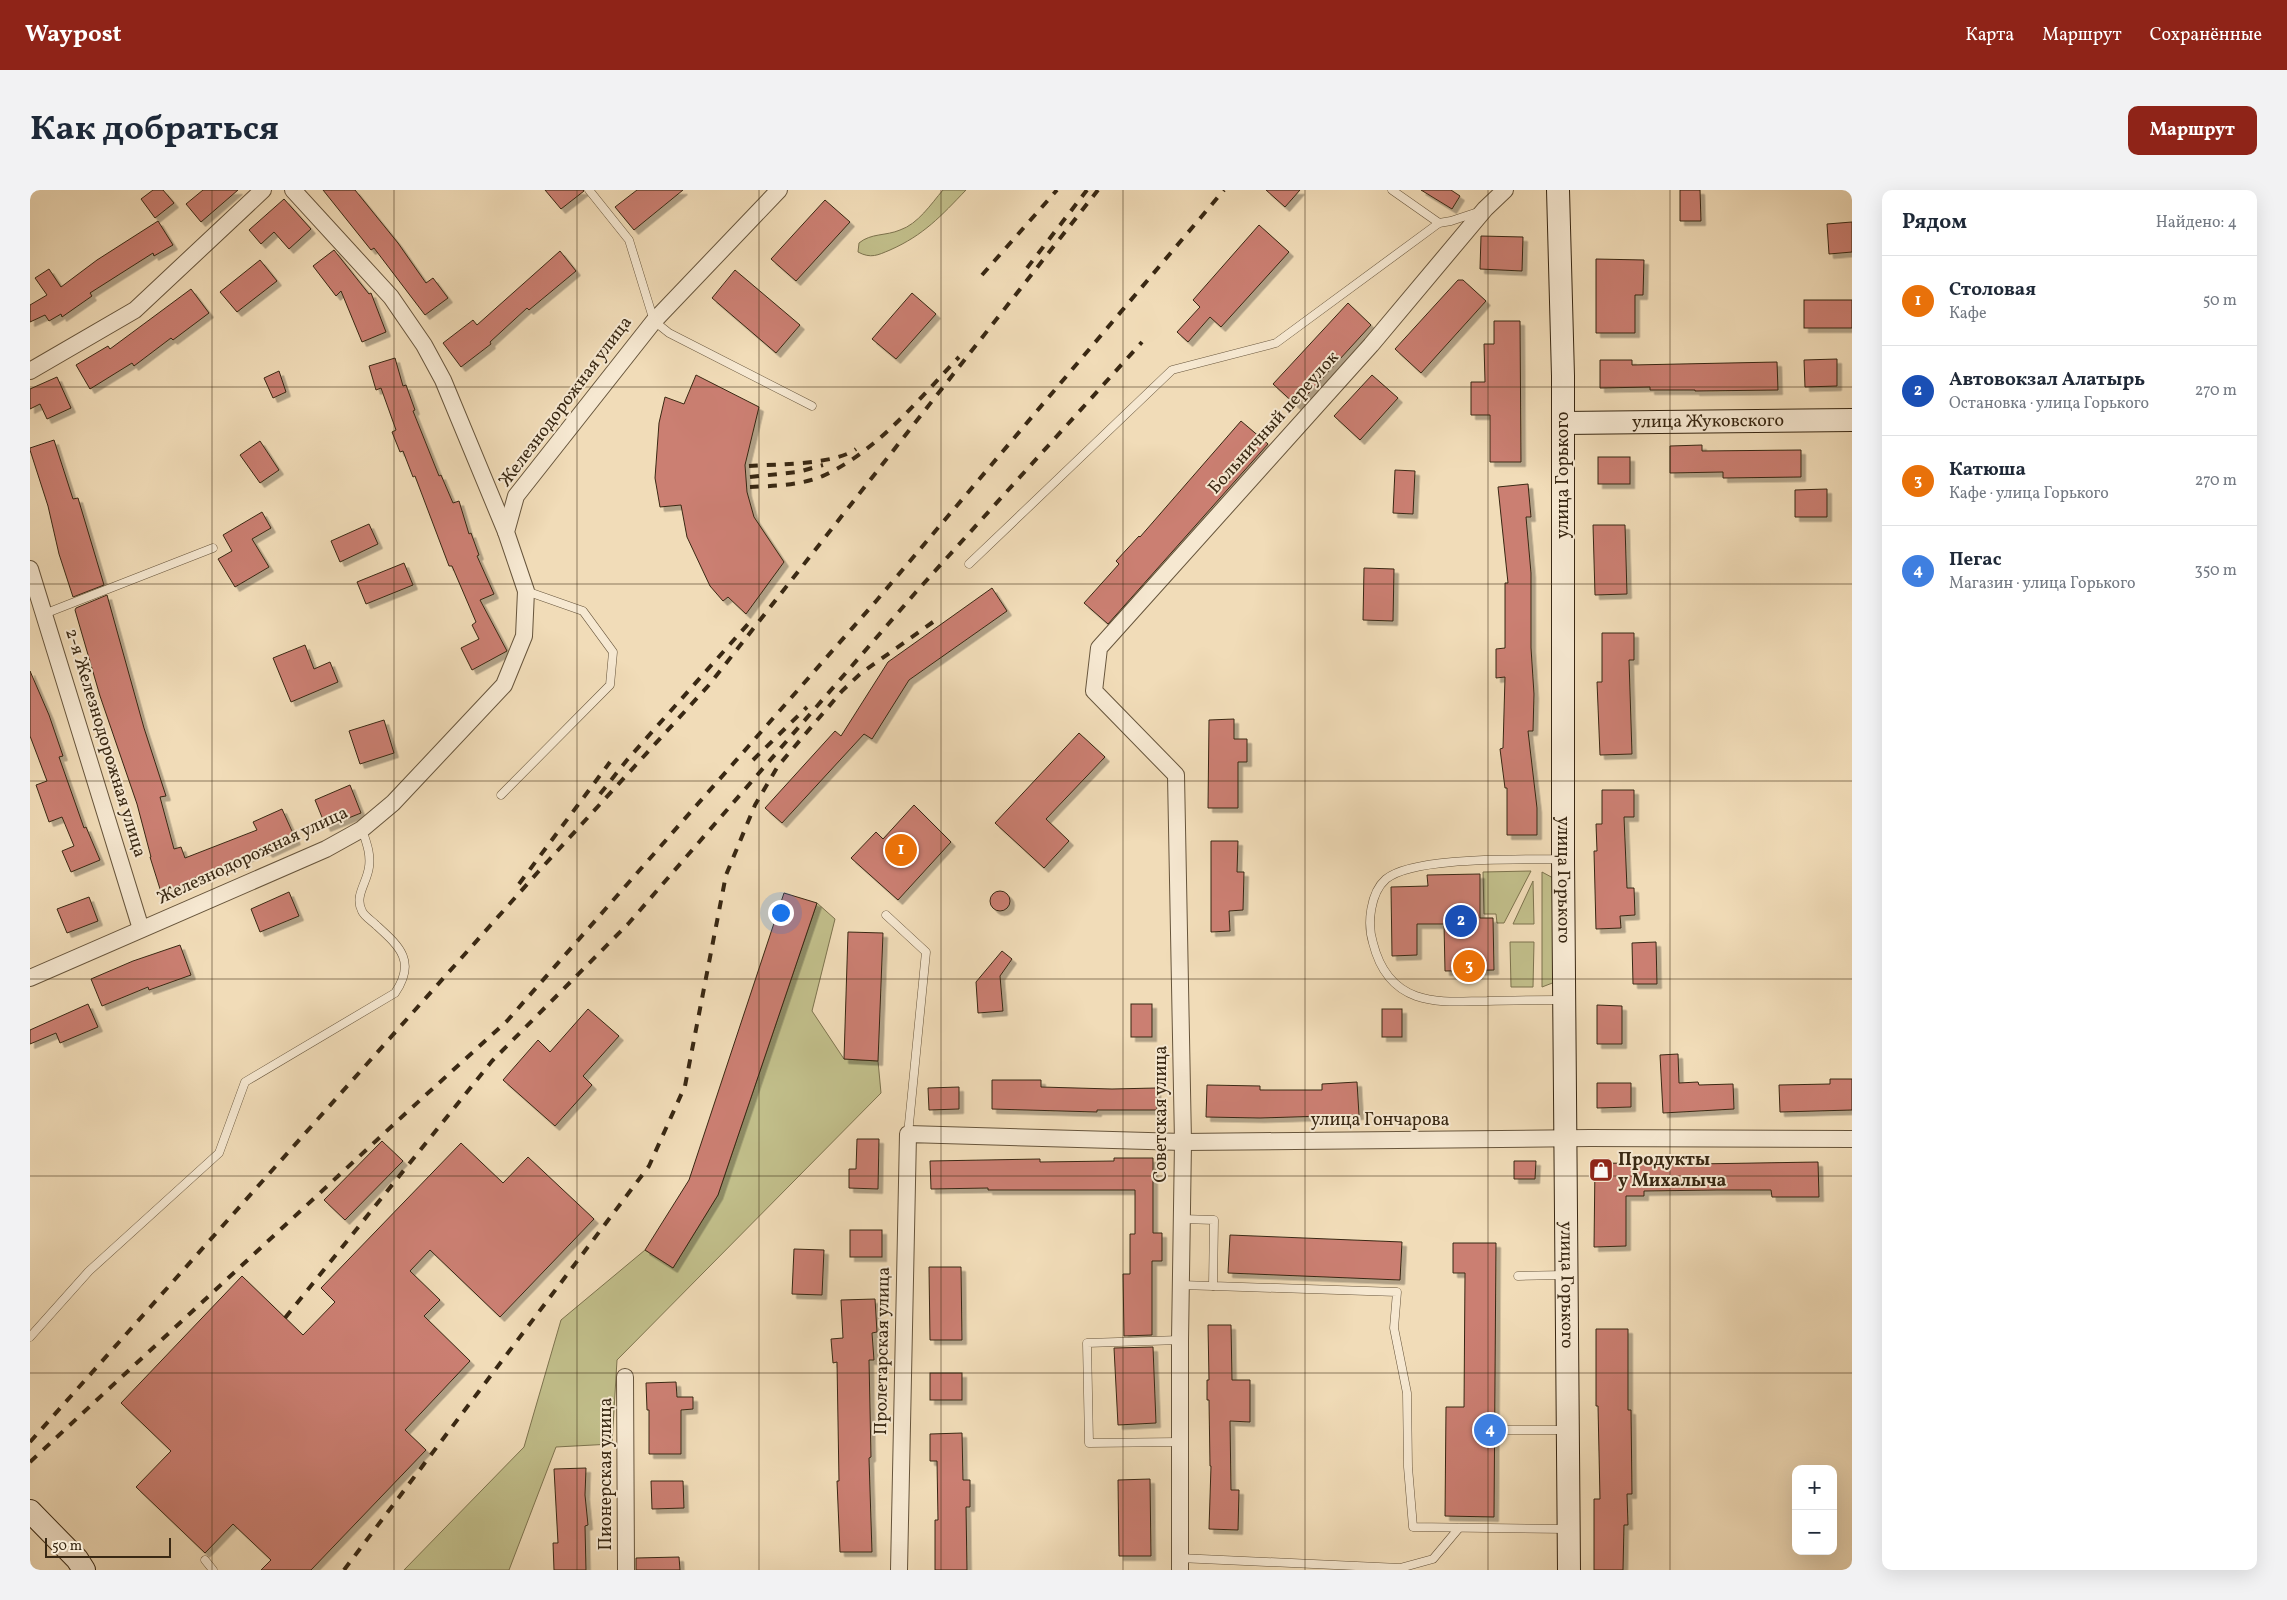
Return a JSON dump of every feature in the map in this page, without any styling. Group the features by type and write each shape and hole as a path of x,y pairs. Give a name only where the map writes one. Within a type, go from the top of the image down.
{"street":[{"path":"30,371 135,310 263,190"},
{"path":"293,190 391,297 424,345 443,380 506,532"},
{"name":"Железнодорожная улица","path":"30,978 326,849 362,829 393,804 504,685 524,636 526,591 506,532 516,496 654,321 779,190"},
{"name":"Больничный переулок","path":"1094,691 1099,648 1371,345 1485,209 1505,190"},
{"name":"улица Горького","path":"1558,190 1563,423 1563,859 1569,1570"},
{"name":"улица Жуковского","path":"1563,423 1852,420"},
{"name":"2-я Железнодорожная улица","path":"30,569 141,929"},
{"name":"Советская улица","path":"1094,691 1176,774 1183,1142 1180,1285 1179,1564"},
{"name":"улица Гончарова","path":"908,1134 1183,1142 1852,1139"},
{"name":"Пролетарская улица","path":"899,1570 908,1134"},
{"name":"Пионерская улица","path":"625,1377 626,1570"},
{"path":"30,1511 77,1559 84,1570"}],"lane":[{"path":"589,190 629,240 654,321 670,332 812,406"},
{"path":"1392,190 1438,223"},
{"path":"969,564 1172,370 1276,343 1438,223 1451,221 1485,209"},
{"path":"44,614 213,548"},
{"path":"502,795 610,685 613,652 583,611 526,591"},
{"path":"30,1337 89,1271 219,1153 246,1082 395,992 404,980 405,962 398,946 362,912 358,898 369,868 369,851 362,829"},
{"path":"1563,859 1432,863 1405,869 1386,879 1375,893 1371,916 1371,938 1378,961 1389,979 1415,995 1443,1002 1565,1000"},
{"path":"886,914 926,952 908,1134"},
{"path":"1182,1218 1214,1220 1213,1286"},
{"path":"1518,1276 1567,1275"},
{"path":"1180,1285 1397,1292 1394,1328 1407,1392 1408,1467 1413,1527 1569,1530"},
{"path":"1179,1442 1090,1443 1087,1343 1180,1340"},
{"path":"1506,1430 1568,1430"},
{"path":"1179,1564 1400,1569 1433,1559 1459,1528"},
{"path":"206,1560 213,1570"}],"shaded area":[{"path":"943,190 966,190 931,224 913,238 874,256 858,252 859,243 864,240 895,232 913,223"},
{"path":"1531,871 1504,923 1497,923 1496,914 1484,914 1483,872"},
{"path":"1542,872 1555,879 1555,982 1542,987"},
{"path":"1533,881 1534,924 1513,924"},
{"path":"817,903 835,919 812,1011 844,1059 878,1061 881,1093 617,1360 612,1444 556,1447 509,1570 404,1570 524,1447 561,1320 645,1250 673,1268 718,1195"},
{"path":"1510,942 1534,942 1533,987 1511,987"}],"building":[{"path":"153,190 163,190 174,203 155,218 141,199"},
{"path":"203,190 238,190 201,222 186,204"},
{"path":"323,190 355,190 398,243 426,283 433,278 448,298 425,315 374,248 371,250"},
{"path":"545,190 583,190 584,191 561,209"},
{"path":"637,190 683,190 634,230 615,207"},
{"path":"1266,190 1300,190 1285,207"},
{"path":"1421,190 1451,190 1460,196 1452,209"},
{"path":"1680,190 1700,190 1701,221 1680,221"},
{"path":"284,199 311,229 289,249 274,232 261,244 249,230"},
{"path":"825,200 850,222 796,281 771,259"},
{"path":"158,221 173,245 154,256 153,253 90,293 92,296 62,317 61,314 49,321 45,315 30,322 30,305 47,295 35,278 49,269 61,287 97,260"},
{"path":"1852,222 1852,252 1829,254 1827,224"},
{"path":"1259,225 1289,252 1221,327 1210,317 1188,342 1177,332 1200,307 1193,300"},
{"path":"1481,236 1523,237 1522,271 1480,269"},
{"path":"334,250 369,294 371,293 386,332 362,342 341,291 336,296 313,266"},
{"path":"560,251 576,271 529,310 527,308 490,342 491,344 461,367 443,343 473,320 477,325"},
{"path":"1596,259 1644,260 1643,295 1635,295 1635,333 1596,333"},
{"path":"260,260 277,281 237,312 220,292"},
{"path":"735,270 800,325 776,353 712,298"},
{"path":"1458,280 1463,280 1486,301 1421,373 1395,349"},
{"path":"191,289 209,313 173,340 171,338 134,366 132,363 90,389 76,365 108,346 110,349"},
{"path":"912,293 936,314 896,359 872,339"},
{"path":"1804,300 1852,300 1852,328 1804,328"},
{"path":"1348,303 1371,325 1297,406 1273,384"},
{"path":"1494,321 1520,321 1521,462 1490,462 1490,415 1471,415 1471,382 1485,382 1484,344 1494,344"},
{"path":"395,358 403,386 406,385 415,410 413,411 439,476 441,475 453,503 459,501 469,534 471,533 479,555 477,556 494,594 480,600 507,651 472,670 461,648 479,639 472,625 476,622 452,566 449,566 415,476 413,477 403,451 400,452 392,432 396,430 381,388 376,390 369,366"},
{"path":"1837,359 1837,386 1805,387 1804,360"},
{"path":"1600,360 1632,360 1632,365 1777,362 1778,390 1695,391 1650,390 1650,387 1600,388"},
{"path":"279,371 286,392 273,398 264,378"},
{"path":"696,375 759,407 745,465 747,492 754,517 784,562 746,614 728,597 723,601 710,586 687,537 681,505 660,507 655,478 659,423 665,397 684,404"},
{"path":"1372,375 1398,398 1360,440 1334,416"},
{"path":"57,377 71,408 47,419 40,404 30,409 30,389"},
{"path":"1241,421 1268,444 1108,624 1084,603 1119,564 1116,561 1140,537"},
{"path":"54,440 73,499 78,498 104,585 73,597 59,554 48,506 30,450 30,448"},
{"path":"260,441 279,470 260,483 240,455"},
{"path":"1702,445 1702,451 1801,450 1801,477 1723,478 1723,472 1670,473 1670,446"},
{"path":"1598,457 1630,457 1630,484 1598,484"},
{"path":"1395,470 1415,471 1413,514 1393,513"},
{"path":"1528,484 1531,517 1526,517 1531,573 1531,648 1534,694 1533,731 1528,731 1537,808 1537,835 1507,835 1507,788 1505,788 1500,749 1503,748 1505,677 1496,678 1496,649 1505,648 1505,583 1508,583 1498,487"},
{"path":"1827,489 1827,517 1795,517 1795,490"},
{"path":"262,512 271,528 252,539 269,567 235,587 218,559 232,551 223,535"},
{"path":"369,524 378,544 340,562 331,541"},
{"path":"1593,525 1625,525 1627,594 1595,595"},
{"path":"404,563 413,585 366,604 357,582"},
{"path":"1364,568 1394,569 1393,621 1363,620"},
{"path":"992,588 1007,611 909,680 872,739 864,734 782,823 765,808 835,731 841,736 888,662"},
{"path":"107,595 144,728 166,796 160,797 174,849 181,847 185,858 257,830 253,822 282,809 296,840 268,853 266,850 192,879 193,881 161,892 137,804 100,696 75,610"},
{"path":"1602,633 1634,633 1634,660 1629,660 1632,754 1600,755 1597,682 1602,682"},
{"path":"305,645 314,669 330,662 338,682 291,702 273,658"},
{"path":"30,671 49,715 63,756 59,757 84,828 86,827 100,860 71,872 62,851 74,846 62,817 49,822 36,785 47,781 30,736"},
{"path":"1234,719 1234,739 1247,739 1247,762 1238,762 1238,808 1208,808 1209,720"},
{"path":"384,720 394,753 360,764 349,731"},
{"path":"1079,733 1105,757 1046,819 1069,841 1044,868 995,823"},
{"path":"350,785 361,813 326,827 315,800"},
{"path":"1602,790 1634,790 1634,817 1624,817 1627,888 1634,888 1635,915 1620,916 1621,928 1596,929 1594,851 1597,851 1596,824 1602,824"},
{"path":"914,805 951,842 898,900 851,858 876,832 883,839"},
{"path":"1211,841 1238,841 1237,872 1244,872 1243,910 1229,911 1230,931 1211,932"},
{"path":"1480,874 1480,918 1493,918 1494,970 1445,971 1444,924 1417,924 1417,955 1392,956 1391,887 1428,886 1427,875"},
{"path":"996,891 1004,891 1010,897 1010,905 1004,911 996,911 990,905 990,897"},
{"path":"289,892 299,916 260,932 251,909"},
{"path":"784,893 817,903 718,1195 673,1268 645,1250 689,1180"},
{"path":"89,897 98,921 67,933 57,909"},
{"path":"848,932 883,933 878,1061 844,1059"},
{"path":"1656,942 1657,984 1633,984 1632,943"},
{"path":"180,945 191,975 149,990 148,987 102,1006 91,979 133,961"},
{"path":"1002,951 1012,959 1000,976 1003,1011 978,1013 976,982"},
{"path":"88,1004 98,1027 60,1043 56,1033 30,1044 30,1030"},
{"path":"1131,1004 1152,1004 1152,1037 1131,1037"},
{"path":"1597,1005 1622,1006 1622,1044 1597,1044"},
{"path":"588,1009 619,1036 583,1076 592,1085 555,1126 503,1080 538,1040 550,1052"},
{"path":"1382,1009 1402,1009 1402,1037 1382,1037"},
{"path":"1678,1054 1679,1083 1698,1082 1699,1085 1733,1084 1734,1109 1663,1113 1660,1055"},
{"path":"1830,1079 1852,1079 1852,1110 1780,1112 1779,1085 1830,1084"},
{"path":"992,1080 1041,1080 1041,1087 1156,1088 1157,1110 1097,1110 1097,1112 992,1109"},
{"path":"1357,1082 1359,1115 1260,1118 1206,1117 1207,1085 1260,1086 1260,1090 1322,1090 1322,1084"},
{"path":"1597,1083 1631,1083 1631,1107 1597,1108"},
{"path":"959,1087 959,1109 929,1110 928,1088"},
{"path":"857,1139 879,1139 878,1189 849,1188 849,1169 856,1169"},
{"path":"382,1141 403,1161 345,1220 324,1200"},
{"path":"461,1143 503,1183 528,1157 594,1219 500,1317 430,1250 410,1271 440,1300 424,1316 470,1361 405,1430 426,1450 311,1570 261,1570 271,1560 233,1524 205,1553 136,1487 171,1451 121,1403 242,1276 303,1335 335,1302 321,1288"},
{"path":"1114,1158 1153,1158 1153,1233 1162,1233 1162,1261 1152,1261 1152,1335 1124,1336 1123,1274 1130,1274 1130,1234 1135,1234 1135,1190 931,1189 930,1161 1040,1159 1040,1162 1114,1161"},
{"path":"1514,1161 1536,1161 1535,1179 1514,1179"},
{"path":"1818,1162 1819,1197 1772,1197 1771,1190 1644,1191 1644,1196 1626,1196 1626,1246 1594,1247 1595,1163"},
{"path":"850,1230 882,1230 882,1257 850,1257"},
{"path":"1230,1235 1402,1242 1400,1280 1228,1273"},
{"path":"1453,1243 1496,1243 1494,1517 1445,1516 1446,1407 1464,1407 1465,1273 1453,1273"},
{"path":"794,1249 824,1250 822,1295 792,1294"},
{"path":"929,1267 961,1267 962,1340 930,1340"},
{"path":"875,1299 877,1332 872,1333 874,1360 869,1360 871,1457 869,1458 872,1552 840,1552 837,1481 839,1481 837,1362 833,1363 831,1339 843,1338 841,1300"},
{"path":"1208,1325 1231,1325 1232,1380 1250,1380 1250,1422 1230,1421 1231,1490 1239,1490 1238,1530 1209,1529 1211,1466 1209,1400 1207,1400 1207,1380 1209,1380"},
{"path":"1596,1329 1628,1329 1628,1410 1631,1410 1632,1494 1627,1494 1628,1525 1624,1525 1623,1570 1594,1570 1594,1499 1600,1499 1598,1406 1596,1406"},
{"path":"1153,1347 1156,1423 1118,1425 1114,1348"},
{"path":"930,1373 962,1373 962,1400 930,1400"},
{"path":"676,1382 677,1397 693,1397 693,1409 681,1410 681,1454 649,1454 649,1410 647,1410 646,1383"},
{"path":"962,1433 963,1480 970,1480 970,1507 966,1507 967,1570 935,1570 935,1520 938,1520 937,1461 930,1461 930,1434"},
{"path":"586,1468 585,1495 588,1525 585,1526 586,1570 554,1570 553,1543 558,1543 554,1469"},
{"path":"1150,1479 1151,1556 1119,1556 1118,1480"},
{"path":"651,1481 683,1481 684,1508 652,1509"},
{"path":"679,1557 680,1570 636,1570 636,1558"}],"railway":[{"path":"982,275 1057,190"},
{"path":"1027,268 1087,190"},
{"path":"30,1442 538,872 709,685 1098,190"},
{"path":"30,1462 507,1021 877,600 1224,190"},
{"path":"285,1318 492,1061 628,924 916,592 1142,342"},
{"path":"750,487 808,481 825,475 844,464 880,438 959,357"},
{"path":"749,466 820,461 834,458 856,449"},
{"path":"750,477 798,472 823,465"},
{"path":"344,1570 649,1166 685,1086 726,875 755,805 778,766 842,691 860,674 933,622"},
{"path":"600,794 627,760 748,624"},
{"path":"753,760 807,707"},
{"path":"519,884 610,762"}],"place":[{"name":"Столовая","path":"901,850"},
{"name":"Автовокзал Алатырь","path":"1461,921"},
{"name":"Катюша","path":"1469,966"},
{"name":"Продукты у Михалыча","path":"1601,1170"},
{"name":"Пегас","path":"1490,1430"}]}
